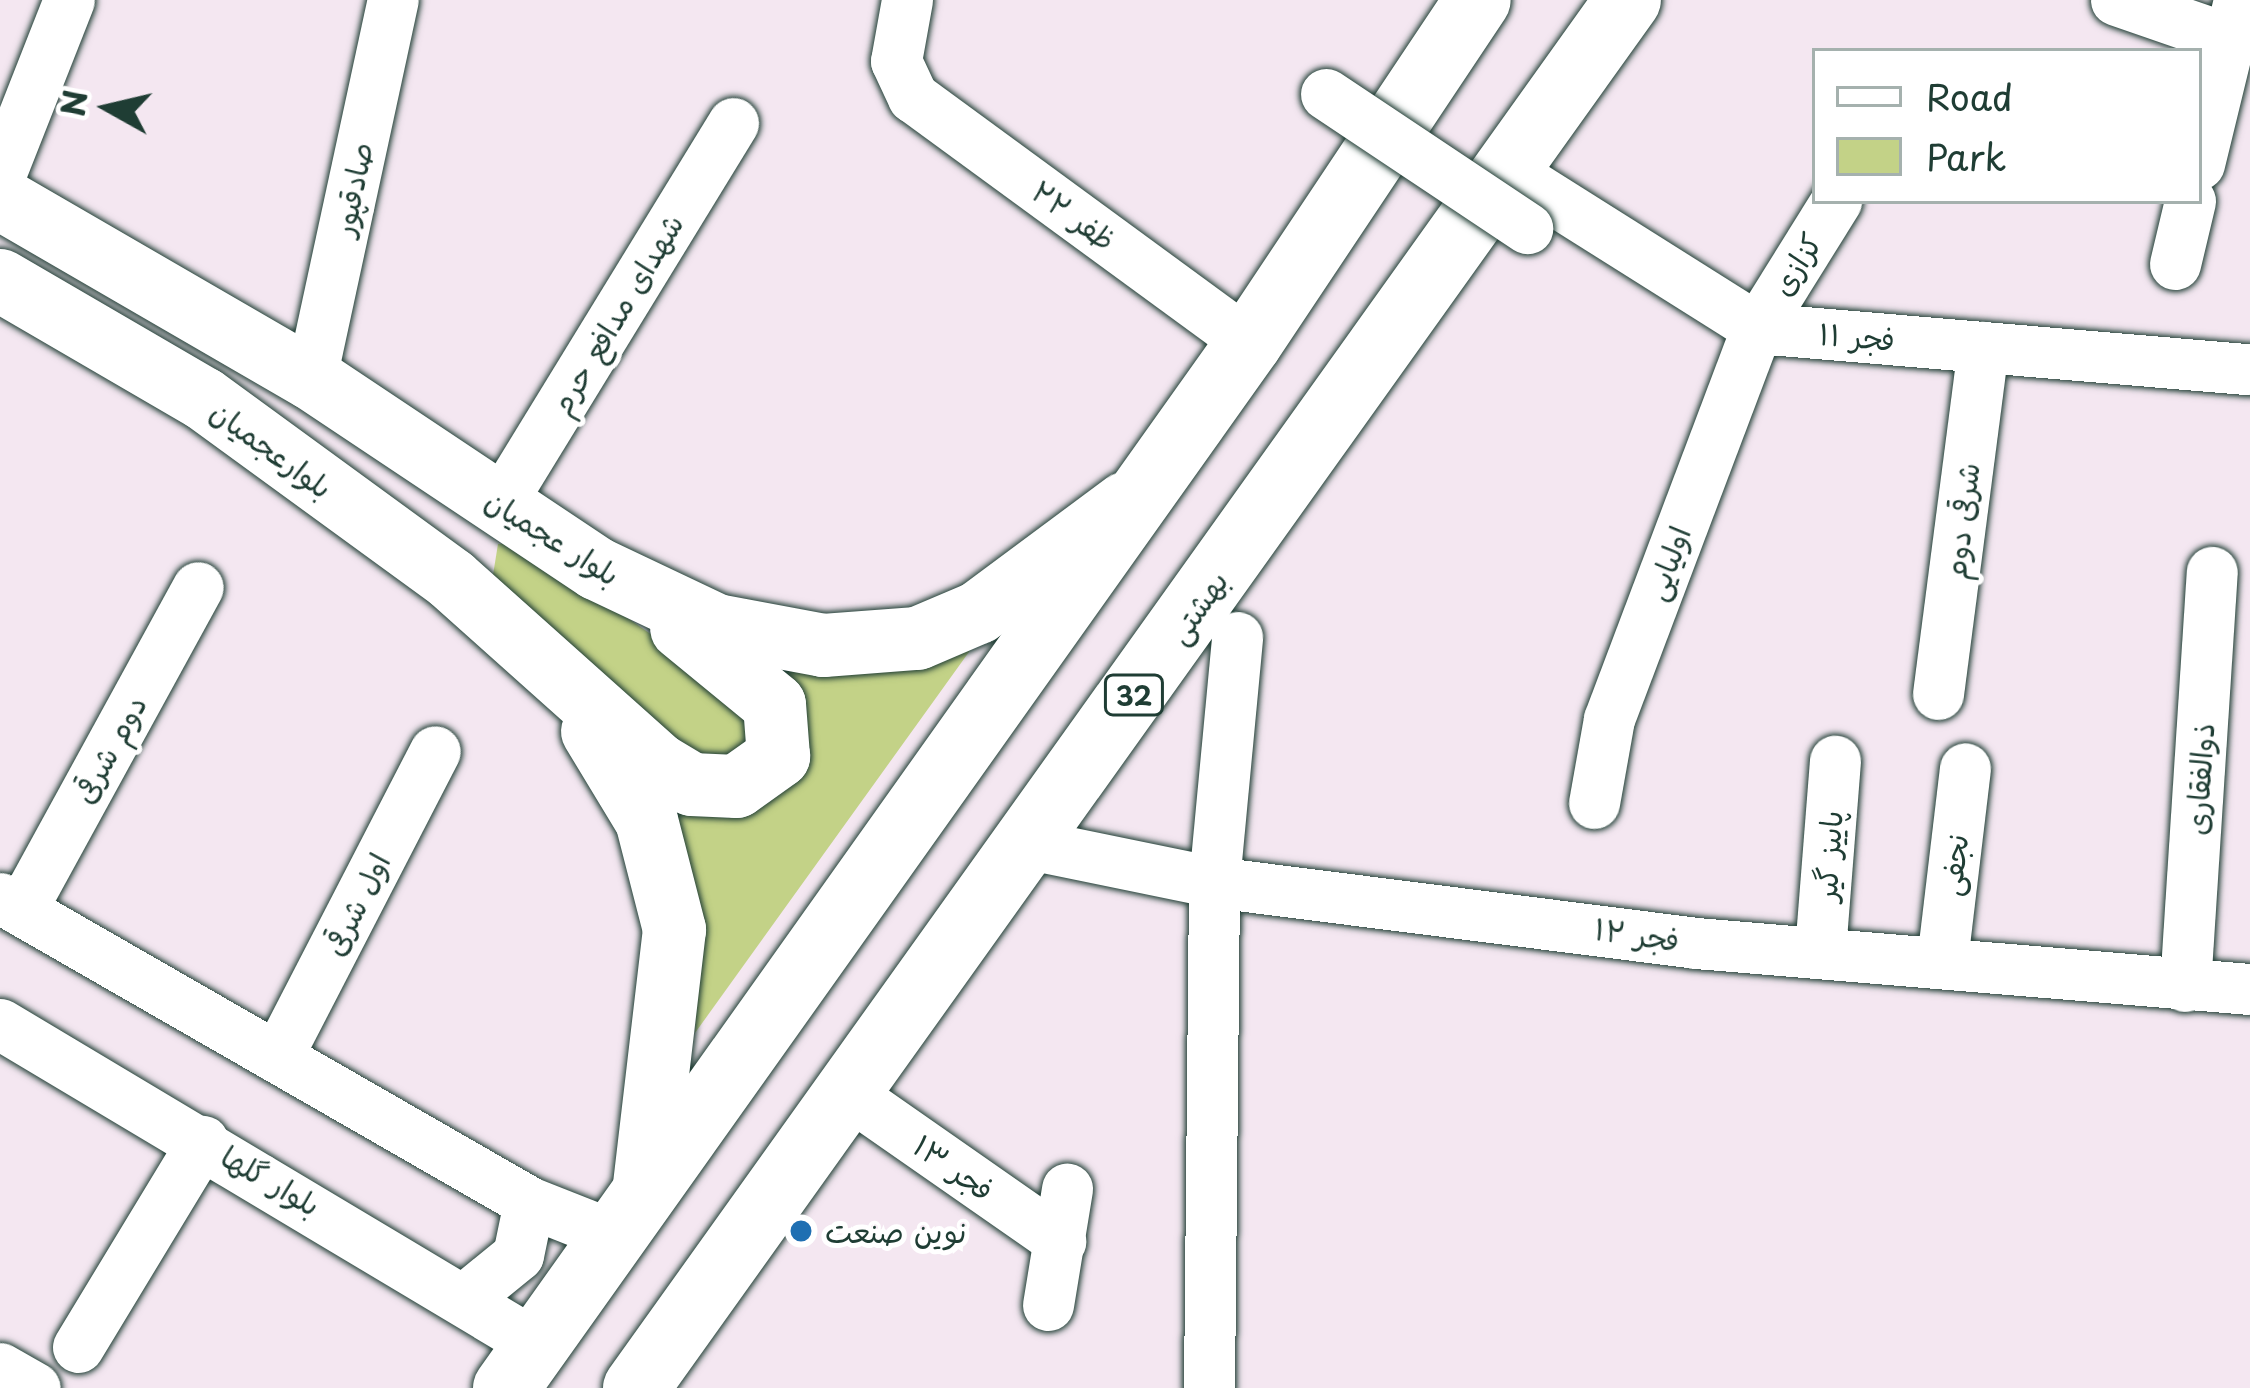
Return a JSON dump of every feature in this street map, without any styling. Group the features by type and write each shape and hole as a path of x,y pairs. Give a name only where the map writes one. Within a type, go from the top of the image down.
{"highway":[{"path":"522,1366 1133,497 1249,343 1478,0"},
{"name":"بهشتی","path":"636,1388 1029,844 1518,200 1628,0"}],"main road":[{"name":"بلوار عجمیان","path":"0,198 311,378 596,568 686,614 775,641 917,638 978,612 1133,497"},
{"name":"بلوارعجمیان","path":"0,280 203,398 451,579 523,646"},
{"path":"451,579 499,506"},
{"path":"523,646 691,784 736,786 762,774 783,734 774,704 596,568"},
{"path":"523,646 610,753 663,867 674,995 629,1215"}],"street":[{"path":"0,175 69,0"},
{"name":"صادقپور","path":"311,378 393,0"},
{"name":"ظفر ۲۲","path":"907,0 895,38 901,83 1249,343"},
{"path":"2116,0 2234,20 2202,152"},
{"name":"فجر ۱۱","path":"1326,94 1756,328 2250,369"},
{"name":"شهدای مدافع حرم","path":"499,506 733,123"},
{"name":"کزازی","path":"1756,328 1834,204"},
{"path":"2175,264 2189,204"},
{"name":"اولیایی","path":"1594,802 1609,718 1756,328"},
{"name":"شرقی دوم","path":"1938,694 1983,347"},
{"name":"ذوالفقاری","path":"2186,986 2212,572"},
{"name":"دوم شرقی","path":"10,904 198,587"},
{"path":"1209,1388 1214,882 1237,637"},
{"name":"اول شرقی","path":"277,1057 435,751"},
{"name":"پاییز گیر","path":"1820,951 1835,761"},
{"name":"نجفی","path":"1942,962 1965,768"},
{"name":"فجر ۱۲","path":"1029,844 1214,882 1820,951 2250,989"},
{"path":"10,904 529,1202 629,1215"},
{"name":"بلوار گلها","path":"0,1024 470,1295 522,1366"},
{"name":"فجر ۱۳","path":"848,1093 1060,1240"},
{"path":"77,1347 203,1141"},
{"path":"1048,1305 1067,1190"},
{"path":"470,1295 518,1255 529,1202"},
{"path":"0,1368 35,1388"}],"green space":[{"path":"519,543 736,693 757,727 718,777 493,575 498,544"},
{"path":"974,645 695,1033 700,947 676,805 727,818 782,785 769,668 817,675"}],"place":[{"name":"نوین صنعت","path":"801,1231"}]}
